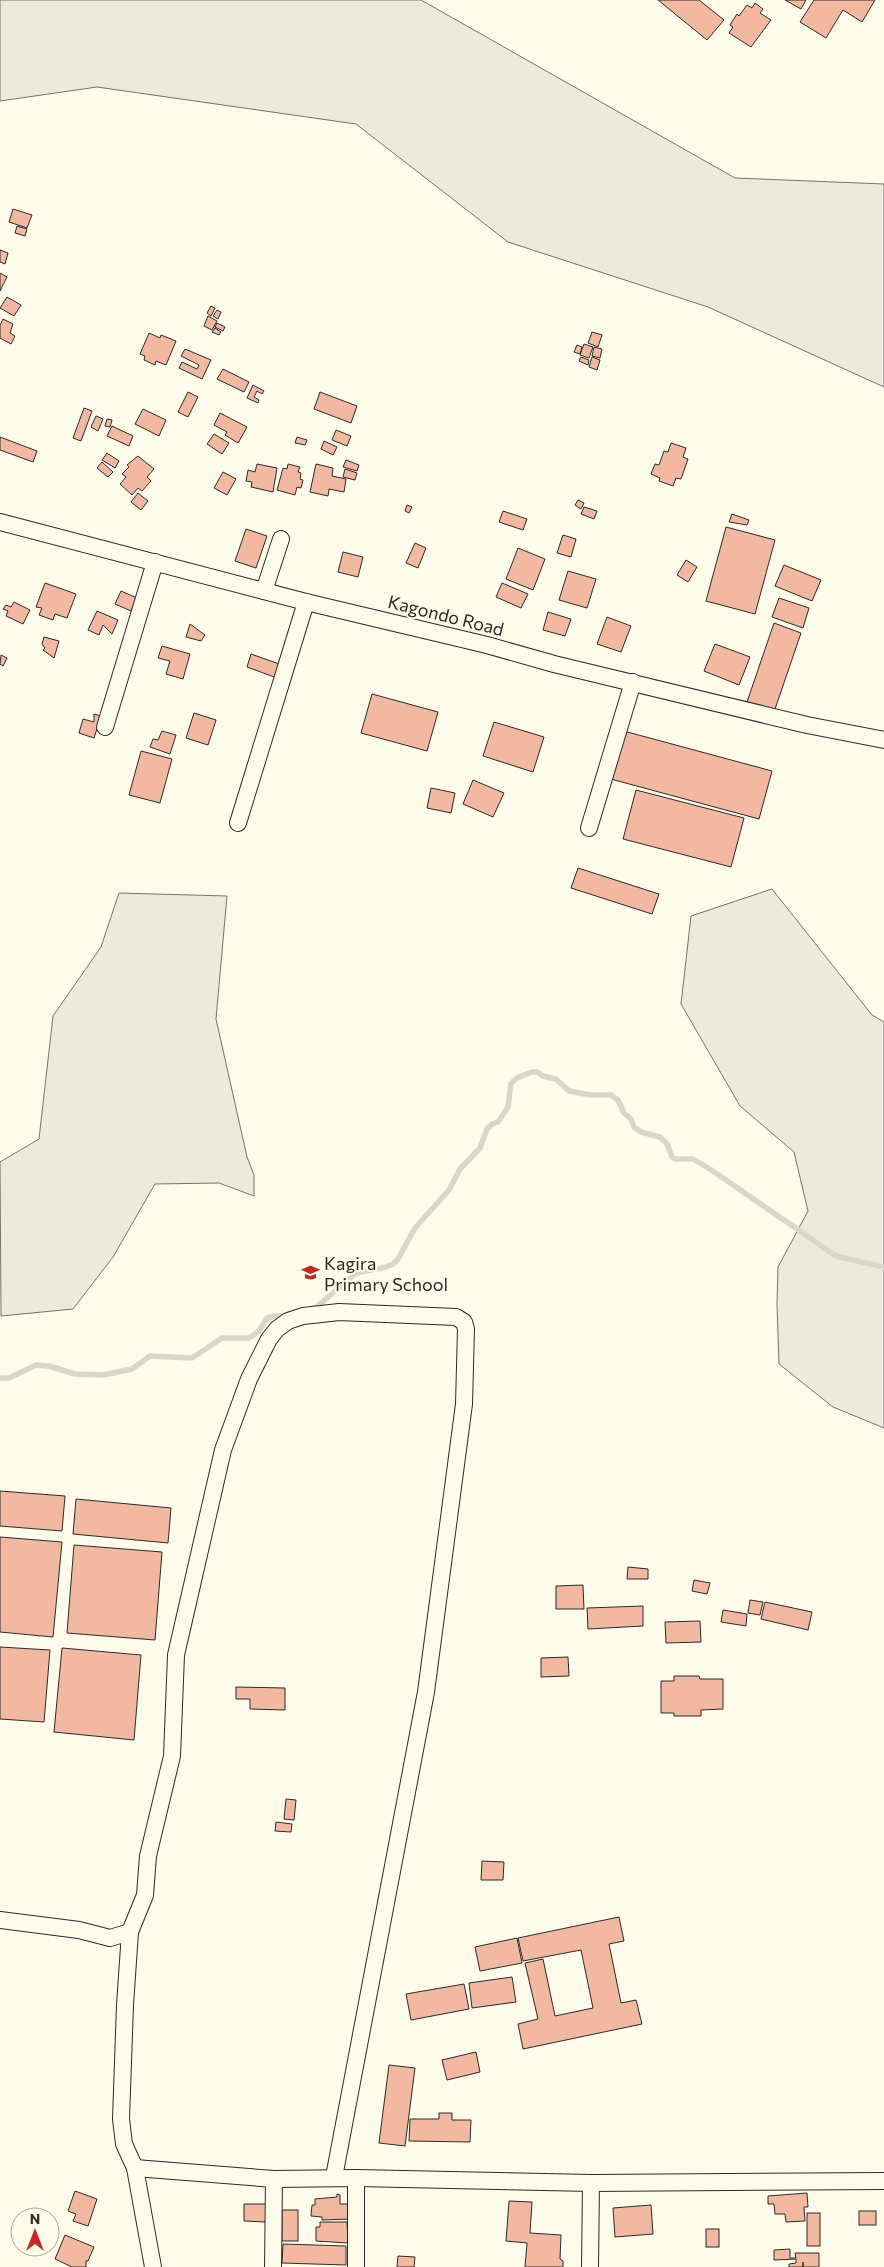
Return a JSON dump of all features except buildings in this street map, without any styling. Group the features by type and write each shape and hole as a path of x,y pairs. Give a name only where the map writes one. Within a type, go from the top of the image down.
{"street":[{"name":"Kagondo Road","path":"0,522 306,602 807,724 884,740"},
{"path":"264,591 281,539"},
{"path":"104,728 155,562"},
{"path":"238,824 306,602"},
{"path":"590,828 633,682"},
{"path":"153,2267 135,2168 124,2144 120,2119 130,1932 146,1895 148,1856 172,1756 176,1656 222,1450 249,1379 269,1339 277,1329 288,1322 303,1316 339,1312 456,1317 464,1322 466,1329 464,1404 426,1692 334,2177"},
{"path":"0,1920 79,1930 110,1938 130,1932"},
{"path":"135,2168 274,2179 334,2177 591,2183 884,2181"},
{"path":"356,2178 356,2267"},
{"path":"273,2267 274,2179"},
{"path":"590,2267 591,2183"}],"shaded area":[{"path":"0,0 421,0 735,178 884,184 884,387 708,307 508,242 356,124 97,87 0,101"},
{"path":"772,889 872,1015 884,1022 884,1428 833,1407 779,1364 778,1267 808,1211 794,1152 740,1106 681,1004 691,916"},
{"path":"119,893 227,896 216,1019 247,1157 254,1175 254,1196 219,1183 155,1184 113,1257 73,1309 1,1316 0,1162 39,1139 53,1016 101,947"}],"waterway":[{"path":"313,1310 356,1273 386,1267 398,1259 415,1228 449,1190 460,1169 480,1148 487,1129 492,1124 498,1122 508,1107 511,1083 517,1078 532,1072 556,1079 569,1091 590,1095 611,1095 618,1100 634,1127 641,1132 660,1137 667,1144 672,1157 675,1159 693,1159 710,1169 836,1256 884,1267"},
{"path":"0,1378 9,1378 36,1365 49,1366 75,1374 103,1375 132,1369 150,1356 192,1358 222,1338 249,1338 259,1331 267,1318 287,1316"}],"place":[{"name":"Kagira Primary School","path":"310,1273"}]}
